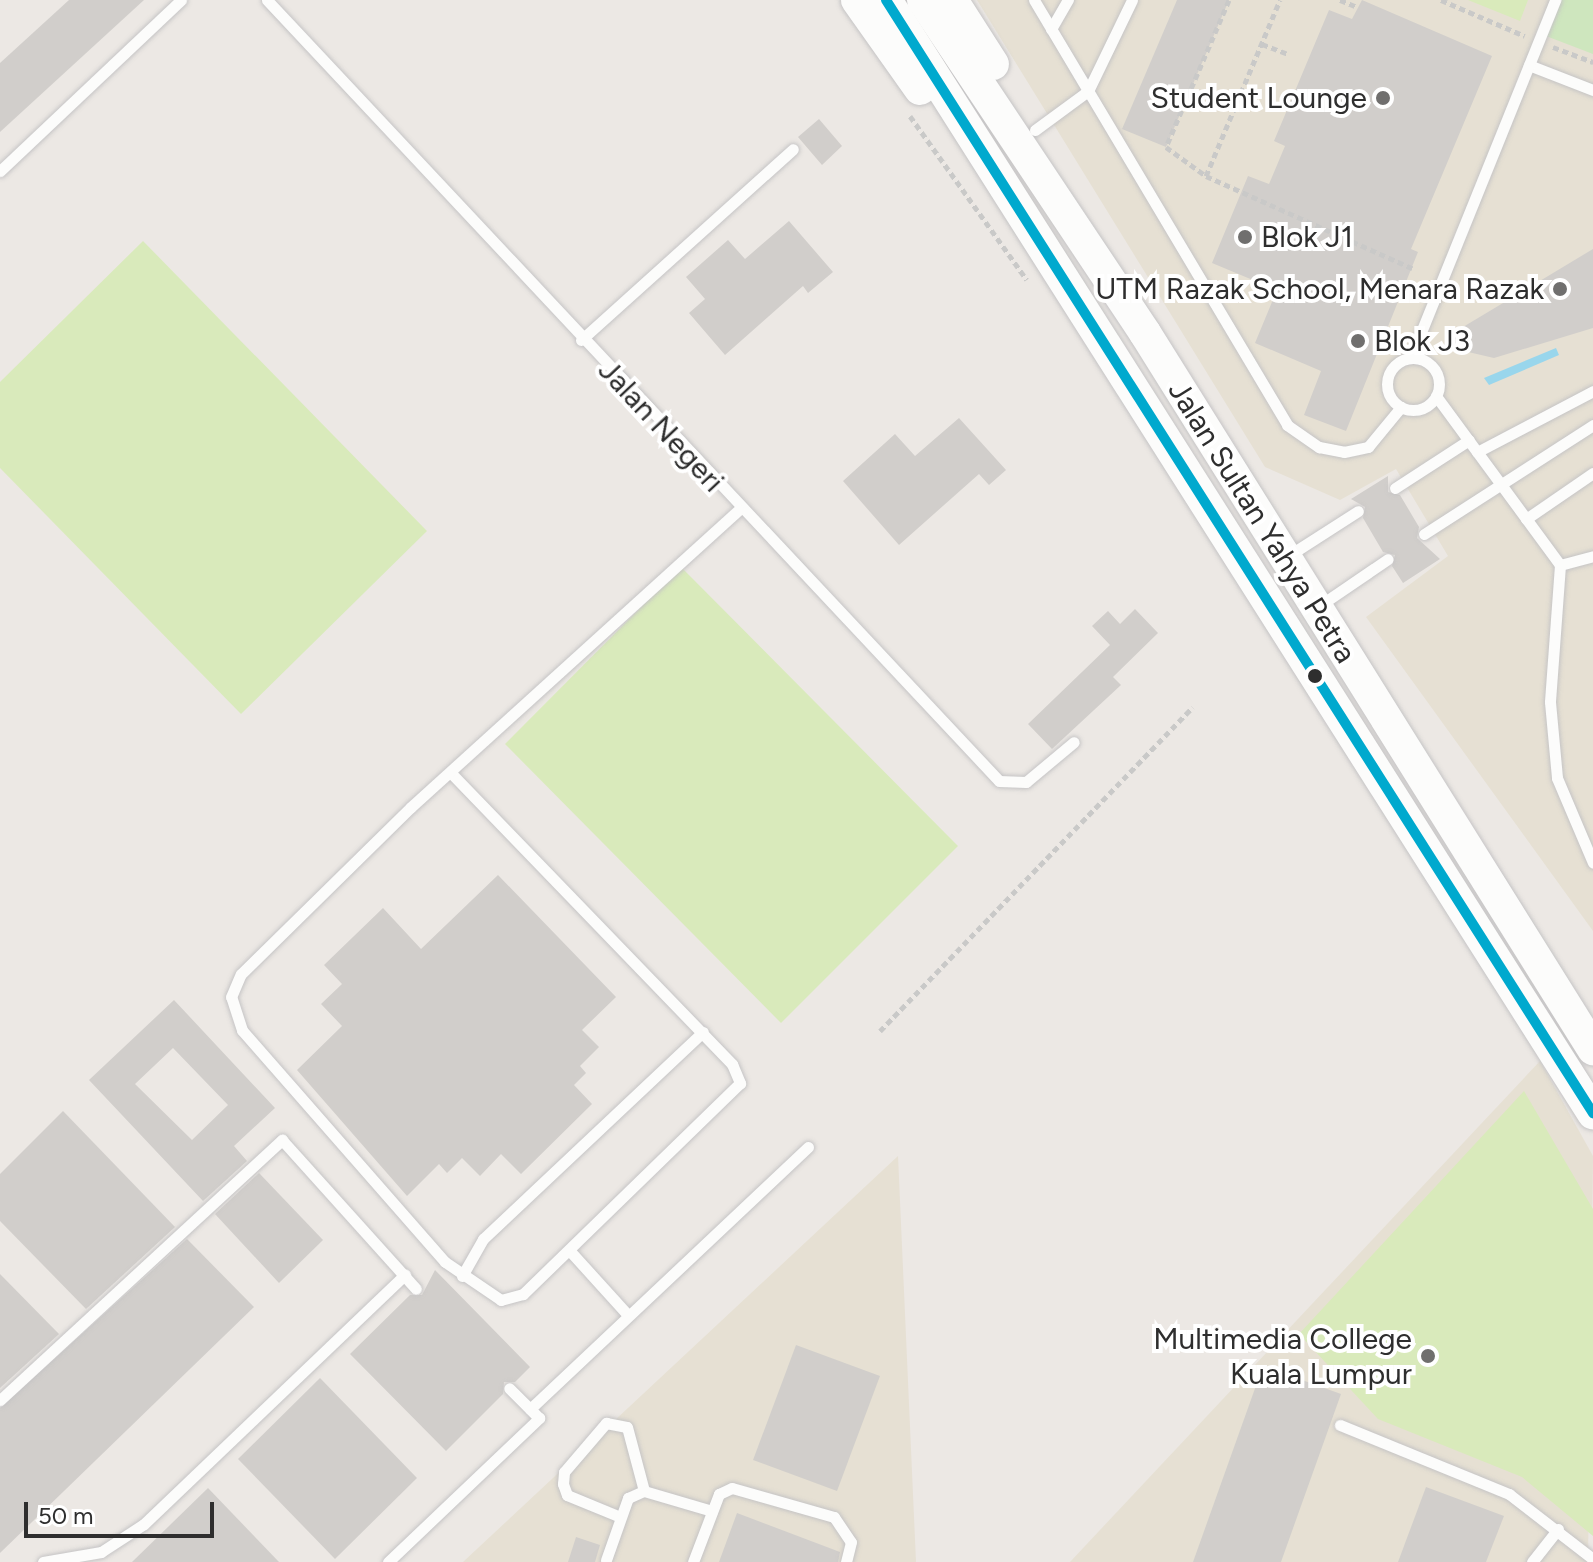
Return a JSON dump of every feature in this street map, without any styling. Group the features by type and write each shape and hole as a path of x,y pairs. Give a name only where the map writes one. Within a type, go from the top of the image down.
{"main road":[{"path":"857,0 974,170 1027,222"},
{"name":"Jalan Sultan Yahya Petra","path":"886,0 1593,1113"},
{"name":"Jalan Sultan Yahya Petra","path":"923,0 1068,216 1593,1049"},
{"path":"952,0 1035,130 1068,216"}],"lane":[{"path":"0,171 181,0"},
{"name":"Jalan Negeri","path":"267,0 739,510 999,781 1026,782 1074,742"},
{"path":"1034,0 1287,425 1319,447 1344,452 1368,447 1401,407"},
{"path":"1051,29 1068,0"},
{"path":"1035,130 1088,91 1132,0"},
{"path":"1401,407 1388,378 1411,357 1555,0"},
{"path":"1529,65 1593,90"},
{"path":"581,340 793,149"},
{"path":"1411,357 1433,366 1436,396 1560,565 1550,702 1557,778 1593,863"},
{"path":"1477,452 1593,391"},
{"path":"1401,407 1417,410 1436,396"},
{"path":"1424,534 1593,425"},
{"path":"1395,488 1469,440"},
{"path":"1526,519 1593,473"},
{"path":"451,773 703,1032 732,1064 740,1083 523,1294 501,1300 462,1276 242,1030 231,997 241,974 451,773 739,510"},
{"path":"1284,558 1358,511"},
{"path":"1560,565 1593,556"},
{"path":"1316,608 1388,559"},
{"path":"462,1276 483,1239 703,1032"},
{"path":"0,1400 282,1140 416,1289"},
{"path":"388,1562 628,1315 808,1147"},
{"path":"569,1250 628,1315"},
{"path":"43,1562 101,1552 144,1524 405,1275"},
{"path":"509,1388 534,1414"},
{"path":"618,1516 567,1495 563,1484 564,1472 606,1423 627,1427 644,1491"},
{"path":"1340,1425 1509,1494 1593,1559"},
{"path":"693,1562 712,1511 732,1488 834,1517 851,1542 846,1562"},
{"path":"606,1560 618,1516 628,1498 644,1491 712,1511"},
{"path":"1532,1562 1558,1529"}],"path":[{"path":"1229,0 1166,147 1206,176 1412,268"},
{"path":"1206,176 1280,0"},
{"path":"1340,0 1357,7"},
{"path":"1441,0 1501,27"},
{"path":"1262,44 1288,54"},
{"path":"880,1031 1193,707"}],"shaded area":[{"path":"977,0 1593,0 1593,931 1366,617 1448,556 1396,469 1340,500 1265,467"},
{"name":"Multimedia College Kuala Lumpur","path":"1540,1061 1593,1156 1588,1562 1070,1562"},
{"path":"898,1156 916,1562 463,1562"}],"green space":[{"path":"1468,0 1528,0 1520,21"},
{"path":"1561,0 1593,0 1593,54 1546,36"},
{"path":"143,241 427,531 241,714 0,468 0,382"},
{"path":"681,567 958,846 781,1023 505,744"},
{"path":"1524,1091 1593,1209 1593,1536 1522,1477 1378,1419 1299,1334"}],"water":[{"path":"1556,348 1559,355 1489,385 1484,378"}],"building":[{"path":"69,0 144,0 0,132 0,63"},
{"path":"1177,0 1229,0 1166,147 1122,129"},
{"path":"1362,0 1492,56 1411,249 1418,252 1346,431 1304,415 1321,371 1255,343 1277,290 1212,263 1248,176 1269,184 1285,146 1274,141 1329,10 1352,19"},
{"path":"819,119 842,146 822,165 798,137"},
{"path":"789,221 833,272 808,293 803,286 725,355 689,313 705,299 686,277 728,240 745,259"},
{"name":"UTM Razak School, Menara Razak","path":"1593,249 1593,328 1494,358 1451,348 1448,336"},
{"path":"959,418 1006,470 989,485 979,474 899,545 843,481 895,434 915,456"},
{"path":"1388,476 1388,492 1400,495 1419,527 1417,538 1440,559 1403,583 1392,566 1395,555 1383,552 1363,518 1365,507 1351,499"},
{"path":"1135,609 1158,633 1113,677 1121,685 1052,749 1028,724 1110,645 1092,626 1108,611 1120,624"},
{"path":"498,875 616,997 582,1030 599,1047 580,1066 586,1073 574,1085 592,1104 521,1174 501,1154 480,1176 462,1158 447,1173 439,1164 407,1196 297,1070 342,1026 321,1004 342,984 324,965 383,908 421,949"},
{"path":"174,1000 275,1108 234,1146 247,1161 203,1201 89,1080","holes":["173,1048 228,1105 192,1140 135,1084"]},
{"path":"63,1111 175,1227 86,1309 0,1221 0,1174"},
{"path":"259,1173 323,1240 279,1283 215,1214"},
{"path":"187,1239 254,1307 0,1553 0,1408"},
{"path":"435,1270 530,1367 515,1382 504,1382 503,1394 446,1451 350,1354 410,1295 422,1295"},
{"path":"0,1274 59,1334 0,1388"},
{"path":"796,1345 880,1376 837,1491 753,1460"},
{"path":"1263,1366 1341,1394 1281,1562 1193,1562"},
{"path":"320,1378 417,1478 335,1559 238,1459"},
{"path":"1426,1487 1504,1516 1486,1562 1398,1562"},
{"path":"208,1488 279,1562 132,1562"},
{"path":"737,1513 840,1552 838,1562 719,1562"},
{"path":"576,1537 600,1545 595,1562 568,1562"}],"transit line":[{"path":"886,0 1593,1113"}],"place":[{"name":"Student Lounge","path":"1383,98"},
{"name":"Blok J1","path":"1245,237"},
{"name":"UTM Razak School, Menara Razak","path":"1560,289"},
{"name":"Blok J3","path":"1358,341"},
{"name":"Multimedia College Kuala Lumpur","path":"1428,1356"}]}
